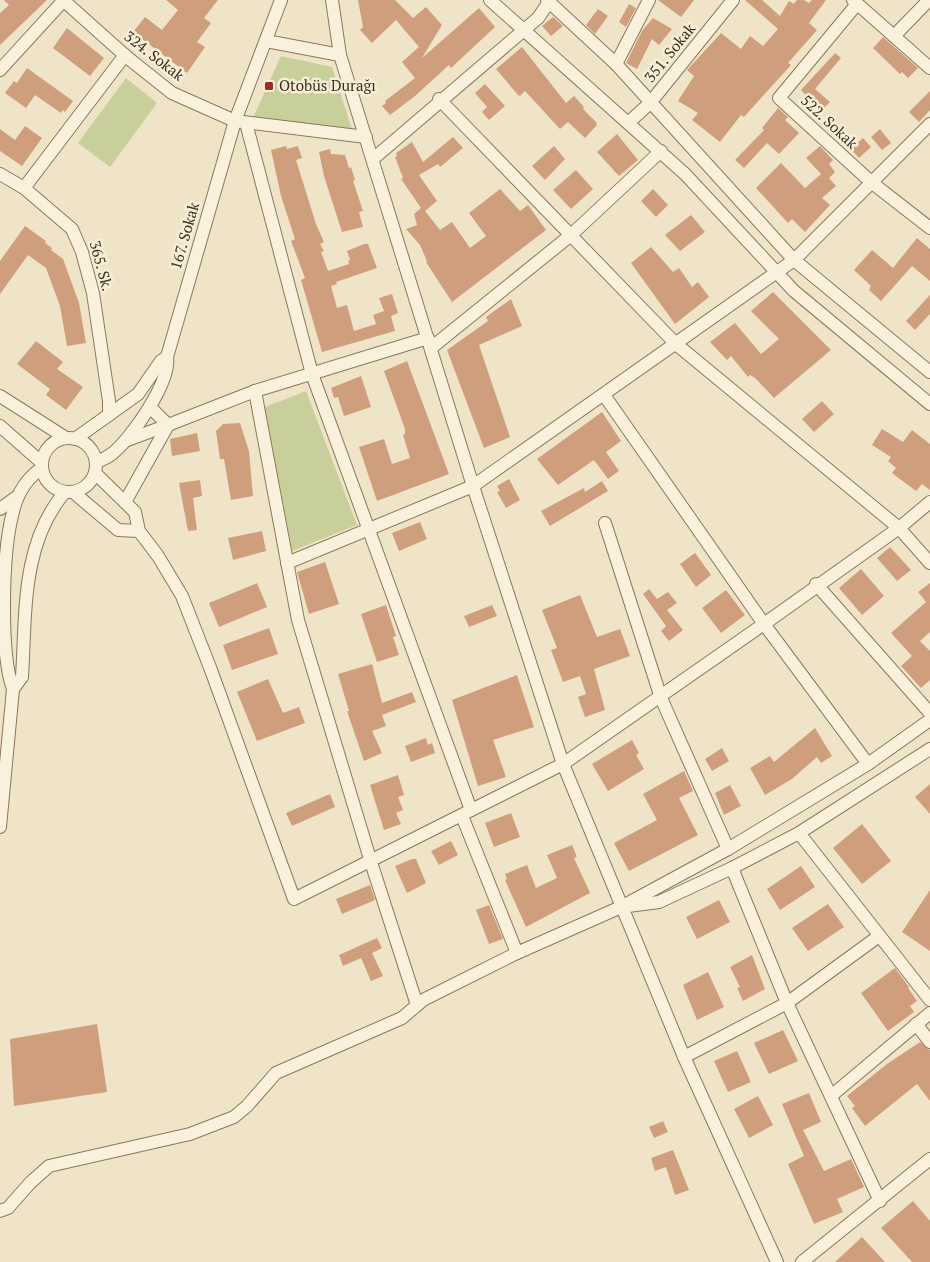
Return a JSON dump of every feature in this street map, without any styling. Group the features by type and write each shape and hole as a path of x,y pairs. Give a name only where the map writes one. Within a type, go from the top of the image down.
{"street":[{"path":"0,70 63,0"},
{"name":"324. Sokak","path":"63,0 125,55 172,93 240,122 366,137"},
{"name":"167. Sokak","path":"95,468 125,441 150,407 162,381 168,364 167,358 240,122 280,0"},
{"path":"332,0 340,55 473,486 563,764 684,1057 777,1262"},
{"path":"490,0 522,31 661,151 685,174 794,291 930,404"},
{"path":"616,64 649,0"},
{"name":"351. Sokak","path":"628,123 650,103 733,0"},
{"path":"894,36 929,0"},
{"path":"372,159 439,100 538,18 548,1 616,64 794,260 930,372"},
{"path":"855,2 930,68"},
{"name":"522. Sokak","path":"855,2 779,98 871,182 930,228"},
{"path":"266,41 340,55"},
{"path":"24,188 125,55"},
{"path":"439,100 676,344 898,528 930,563"},
{"path":"240,122 312,374 517,953"},
{"path":"288,563 473,486 794,260 930,124"},
{"path":"125,441 256,391 429,343 571,235 661,151"},
{"name":"365. Sk.","path":"0,174 24,188 72,229 82,252 92,293 109,415"},
{"path":"13,689 6,678 0,622 4,562 13,511 19,496 32,474 41,465 50,445 71,438 109,415 138,394 161,361 167,358"},
{"path":"256,391 298,620 370,859 417,1005"},
{"path":"604,395 764,624 868,764"},
{"path":"0,396 90,448 95,468 135,512 139,531 158,556 182,596 294,898 563,764 661,698 816,584 898,528 930,502"},
{"path":"150,407 168,425"},
{"path":"125,502 168,425"},
{"path":"0,426 41,465 51,485 69,492 118,530 139,531"},
{"path":"0,827 13,689 22,677 29,572 36,542 46,515 69,492 84,487 95,468"},
{"path":"0,509 19,496"},
{"path":"605,523 661,698 728,849"},
{"path":"816,584 930,713"},
{"path":"0,1211 8,1208 30,1183 49,1166 190,1134 234,1117 248,1106 276,1073 402,1018 423,1000 517,953 621,907 728,849 868,764 930,720"},
{"path":"621,907 659,902 732,868 799,833 930,749"},
{"path":"799,833 930,1000"},
{"path":"732,868 787,1003 880,1201"},
{"path":"684,1057 787,1003 879,936"},
{"path":"831,1096 930,1013"},
{"path":"916,1024 930,1042"},
{"path":"802,1262 930,1159"}],"green space":[{"path":"281,56 332,67 352,129 253,118"},
{"path":"126,78 157,103 110,167 78,143"},
{"path":"306,391 357,525 292,551 265,407"}],"building":[{"path":"4,0 47,0 0,45 0,13 9,5"},
{"path":"166,0 218,0 204,18 211,23 197,42 205,47 187,73 133,32 145,17 162,30 178,10"},
{"path":"358,0 395,0 413,18 426,7 442,25 422,58 479,8 495,27 451,68 449,65 415,96 390,115 382,106 386,103 385,101 415,78 402,62 419,47 396,20 372,43 360,30 363,27"},
{"path":"658,0 694,0 681,17"},
{"path":"745,0 762,0 780,16 789,1 794,4 797,0 804,0 809,3 812,0 826,0 809,23 817,30 788,63 791,65 744,117 741,115 720,142 692,120 698,113 678,101 694,76 687,70 721,33 741,49 750,36 763,46 778,29"},
{"path":"629,4 636,8 626,27 619,22"},
{"path":"598,9 608,16 595,34 586,25"},
{"path":"553,17 563,26 551,36 542,26"},
{"path":"653,18 672,29 659,45 652,39 637,69 626,63 642,31"},
{"path":"67,28 104,58 90,76 53,48"},
{"path":"883,37 918,68 908,78 902,72 900,74 873,48"},
{"path":"522,47 566,103 574,96 584,107 583,109 596,122 597,125 585,138 568,122 560,129 525,91 520,96 518,95 496,69"},
{"path":"835,53 841,58 815,89 830,102 821,111 801,90"},
{"path":"27,68 73,101 65,112 63,110 61,113 35,95 26,108 5,93 14,81 17,83"},
{"path":"485,84 505,106 489,120 482,112 487,107 475,93"},
{"path":"930,91 930,110 919,122 909,112"},
{"path":"778,108 788,117 785,120 799,133 779,154 767,143 744,168 735,160 764,130 762,128"},
{"path":"25,126 42,138 22,166 0,151 0,129 15,140"},
{"path":"880,129 891,143 882,150 871,137"},
{"path":"617,134 638,160 619,176 597,152"},
{"path":"453,137 463,148 440,167 438,164 419,175 437,201 425,211 440,230 452,222 470,248 486,236 469,213 500,189 520,211 528,205 546,230 452,302 426,262 420,245 406,229 417,225 414,214 421,208 401,179 403,178 395,157 397,156 396,153 412,142 423,162"},
{"path":"863,138 871,147 859,158 851,149"},
{"path":"286,146 287,149 298,146 302,158 296,160 316,224 324,242 320,244 324,251 321,252 328,271 349,264 348,261 350,260 347,251 364,244 368,244 377,268 336,282 337,284 331,286 337,308 347,305 354,331 376,324 373,315 384,311 379,298 392,294 398,313 391,316 395,331 322,352 301,280 305,278 291,241 295,239 281,196 271,150"},
{"path":"554,146 565,159 545,180 532,166"},
{"path":"820,146 833,160 829,164 835,172 829,178 836,186 822,198 830,205 805,232 792,219 788,223 756,188 781,163 805,188 821,174 806,158"},
{"path":"330,149 331,154 345,155 349,168 351,167 355,180 353,181 363,211 359,212 363,227 342,232 324,176 319,152"},
{"path":"576,170 593,189 571,209 553,190"},
{"path":"653,189 668,205 656,217 641,201"},
{"path":"691,215 705,232 680,251 665,235"},
{"path":"25,226 46,241 45,243 52,248 51,250 63,259 79,303 86,343 67,346 60,306 46,268 28,255 0,294 0,261"},
{"path":"917,238 930,249 930,281 912,266 881,301 869,290 871,286 854,270 872,250 893,268"},
{"path":"651,247 673,272 679,268 692,287 698,282 709,297 675,324 631,263"},
{"path":"773,292 831,350 774,398 755,378 750,375 748,377 731,356 727,360 710,342 735,323 761,354 779,339 751,311"},
{"path":"930,295 930,314 915,330 906,321"},
{"path":"511,299 522,326 479,345 510,437 484,448 447,350 488,321 486,317"},
{"path":"36,341 63,362 57,369 83,387 66,410 46,395 50,389 17,364"},
{"path":"407,361 449,474 377,501 359,447 384,439 392,464 410,458 403,435 405,434 405,429 384,371"},
{"path":"361,376 371,407 344,416 338,397 334,398 331,388"},
{"path":"822,401 834,414 814,432 802,419"},
{"path":"602,412 621,441 606,452 619,471 608,479 594,460 558,485 537,459"},
{"path":"240,423 249,451 253,496 231,500 224,459 220,459 216,431 223,424"},
{"path":"882,429 903,442 912,430 930,444 930,490 922,484 916,491 892,473 896,468 888,461 891,457 872,445"},
{"path":"197,433 200,451 172,456 170,439"},
{"path":"509,479 520,500 506,508 497,492 500,491 497,486"},
{"path":"200,480 202,496 193,498 197,530 188,531 179,483"},
{"path":"602,481 608,491 550,526 541,511 584,488 585,492"},
{"path":"420,522 427,539 399,551 392,533"},
{"path":"262,531 266,551 233,560 228,538"},
{"path":"890,547 911,570 897,581 877,558"},
{"path":"695,553 711,575 696,587 680,564"},
{"path":"325,562 339,604 309,614 297,572"},
{"path":"861,569 884,596 862,615 839,588"},
{"path":"257,583 267,607 219,627 209,603"},
{"path":"930,583 930,632 920,641 930,651 930,680 921,688 901,666 912,656 891,633 926,602 918,592"},
{"path":"649,589 657,599 668,592 677,603 667,610 683,630 669,641 661,631 666,626 643,594"},
{"path":"726,590 745,615 721,633 702,608"},
{"path":"580,595 597,637 620,629 630,656 594,669 605,710 585,717 578,697 586,694 580,676 563,682 551,650 557,648 542,610"},
{"path":"386,605 396,636 393,637 399,655 377,662 361,614"},
{"path":"492,605 497,616 469,627 464,616"},
{"path":"269,628 278,654 232,670 223,645"},
{"path":"372,664 382,703 412,692 416,702 382,715 386,726 372,731 382,753 364,761 347,711 349,711 338,674"},
{"path":"517,675 534,727 493,740 506,777 478,786 452,700"},
{"path":"268,679 283,713 299,707 305,723 257,741 237,692"},
{"path":"815,728 832,756 821,763 817,757 792,779 765,795 750,768 770,756 774,762"},
{"path":"426,738 428,745 432,743 435,753 411,762 405,746"},
{"path":"632,740 639,753 636,755 644,769 608,791 592,764"},
{"path":"722,748 729,761 712,771 705,759"},
{"path":"684,771 693,791 679,798 698,835 629,871 614,843 657,820 643,794"},
{"path":"398,775 404,795 398,797 403,810 396,813 401,824 384,830 370,785"},
{"path":"930,784 930,814 915,797"},
{"path":"730,785 741,806 724,815 715,793"},
{"path":"330,794 335,807 292,826 286,813"},
{"path":"511,813 520,837 494,847 485,823"},
{"path":"862,824 891,861 862,884 833,848"},
{"path":"451,841 458,855 439,865 431,851"},
{"path":"572,845 577,857 574,858 590,893 526,927 505,880 507,879 505,874 527,865 536,888 557,878 547,855"},
{"path":"416,859 426,883 407,893 395,866"},
{"path":"801,866 815,887 780,910 767,889"},
{"path":"370,885 375,900 342,914 336,899"},
{"path":"930,890 930,951 902,932"},
{"path":"719,900 730,922 697,939 686,917"},
{"path":"828,904 844,927 808,951 792,928"},
{"path":"489,905 503,939 489,944 476,910"},
{"path":"377,938 382,948 372,953 383,976 371,981 361,958 343,966 339,955"},
{"path":"752,955 765,989 743,1001 737,988 740,987 730,967"},
{"path":"895,968 917,1001 910,1006 914,1012 888,1031 861,993"},
{"path":"708,972 724,1007 697,1020 683,985"},
{"path":"97,1024 107,1092 14,1106 10,1039"},
{"path":"783,1030 798,1061 769,1074 754,1043"},
{"path":"920,1042 930,1050 930,1101 917,1084 865,1126 852,1108 855,1106 847,1096 887,1064"},
{"path":"737,1051 751,1082 728,1092 714,1061"},
{"path":"809,1093 821,1122 803,1130 824,1171 851,1159 864,1187 837,1199 843,1212 814,1224 788,1164 804,1156 782,1104"},
{"path":"758,1096 773,1125 749,1138 734,1109"},
{"path":"663,1121 668,1132 654,1138 649,1127"},
{"path":"673,1150 689,1190 675,1195 666,1167 655,1171 651,1158"},
{"path":"913,1201 930,1221 930,1262 912,1262 881,1228"},
{"path":"862,1237 885,1262 835,1262"}],"place":[{"name":"Otobüs Durağı","path":"269,86"}]}
